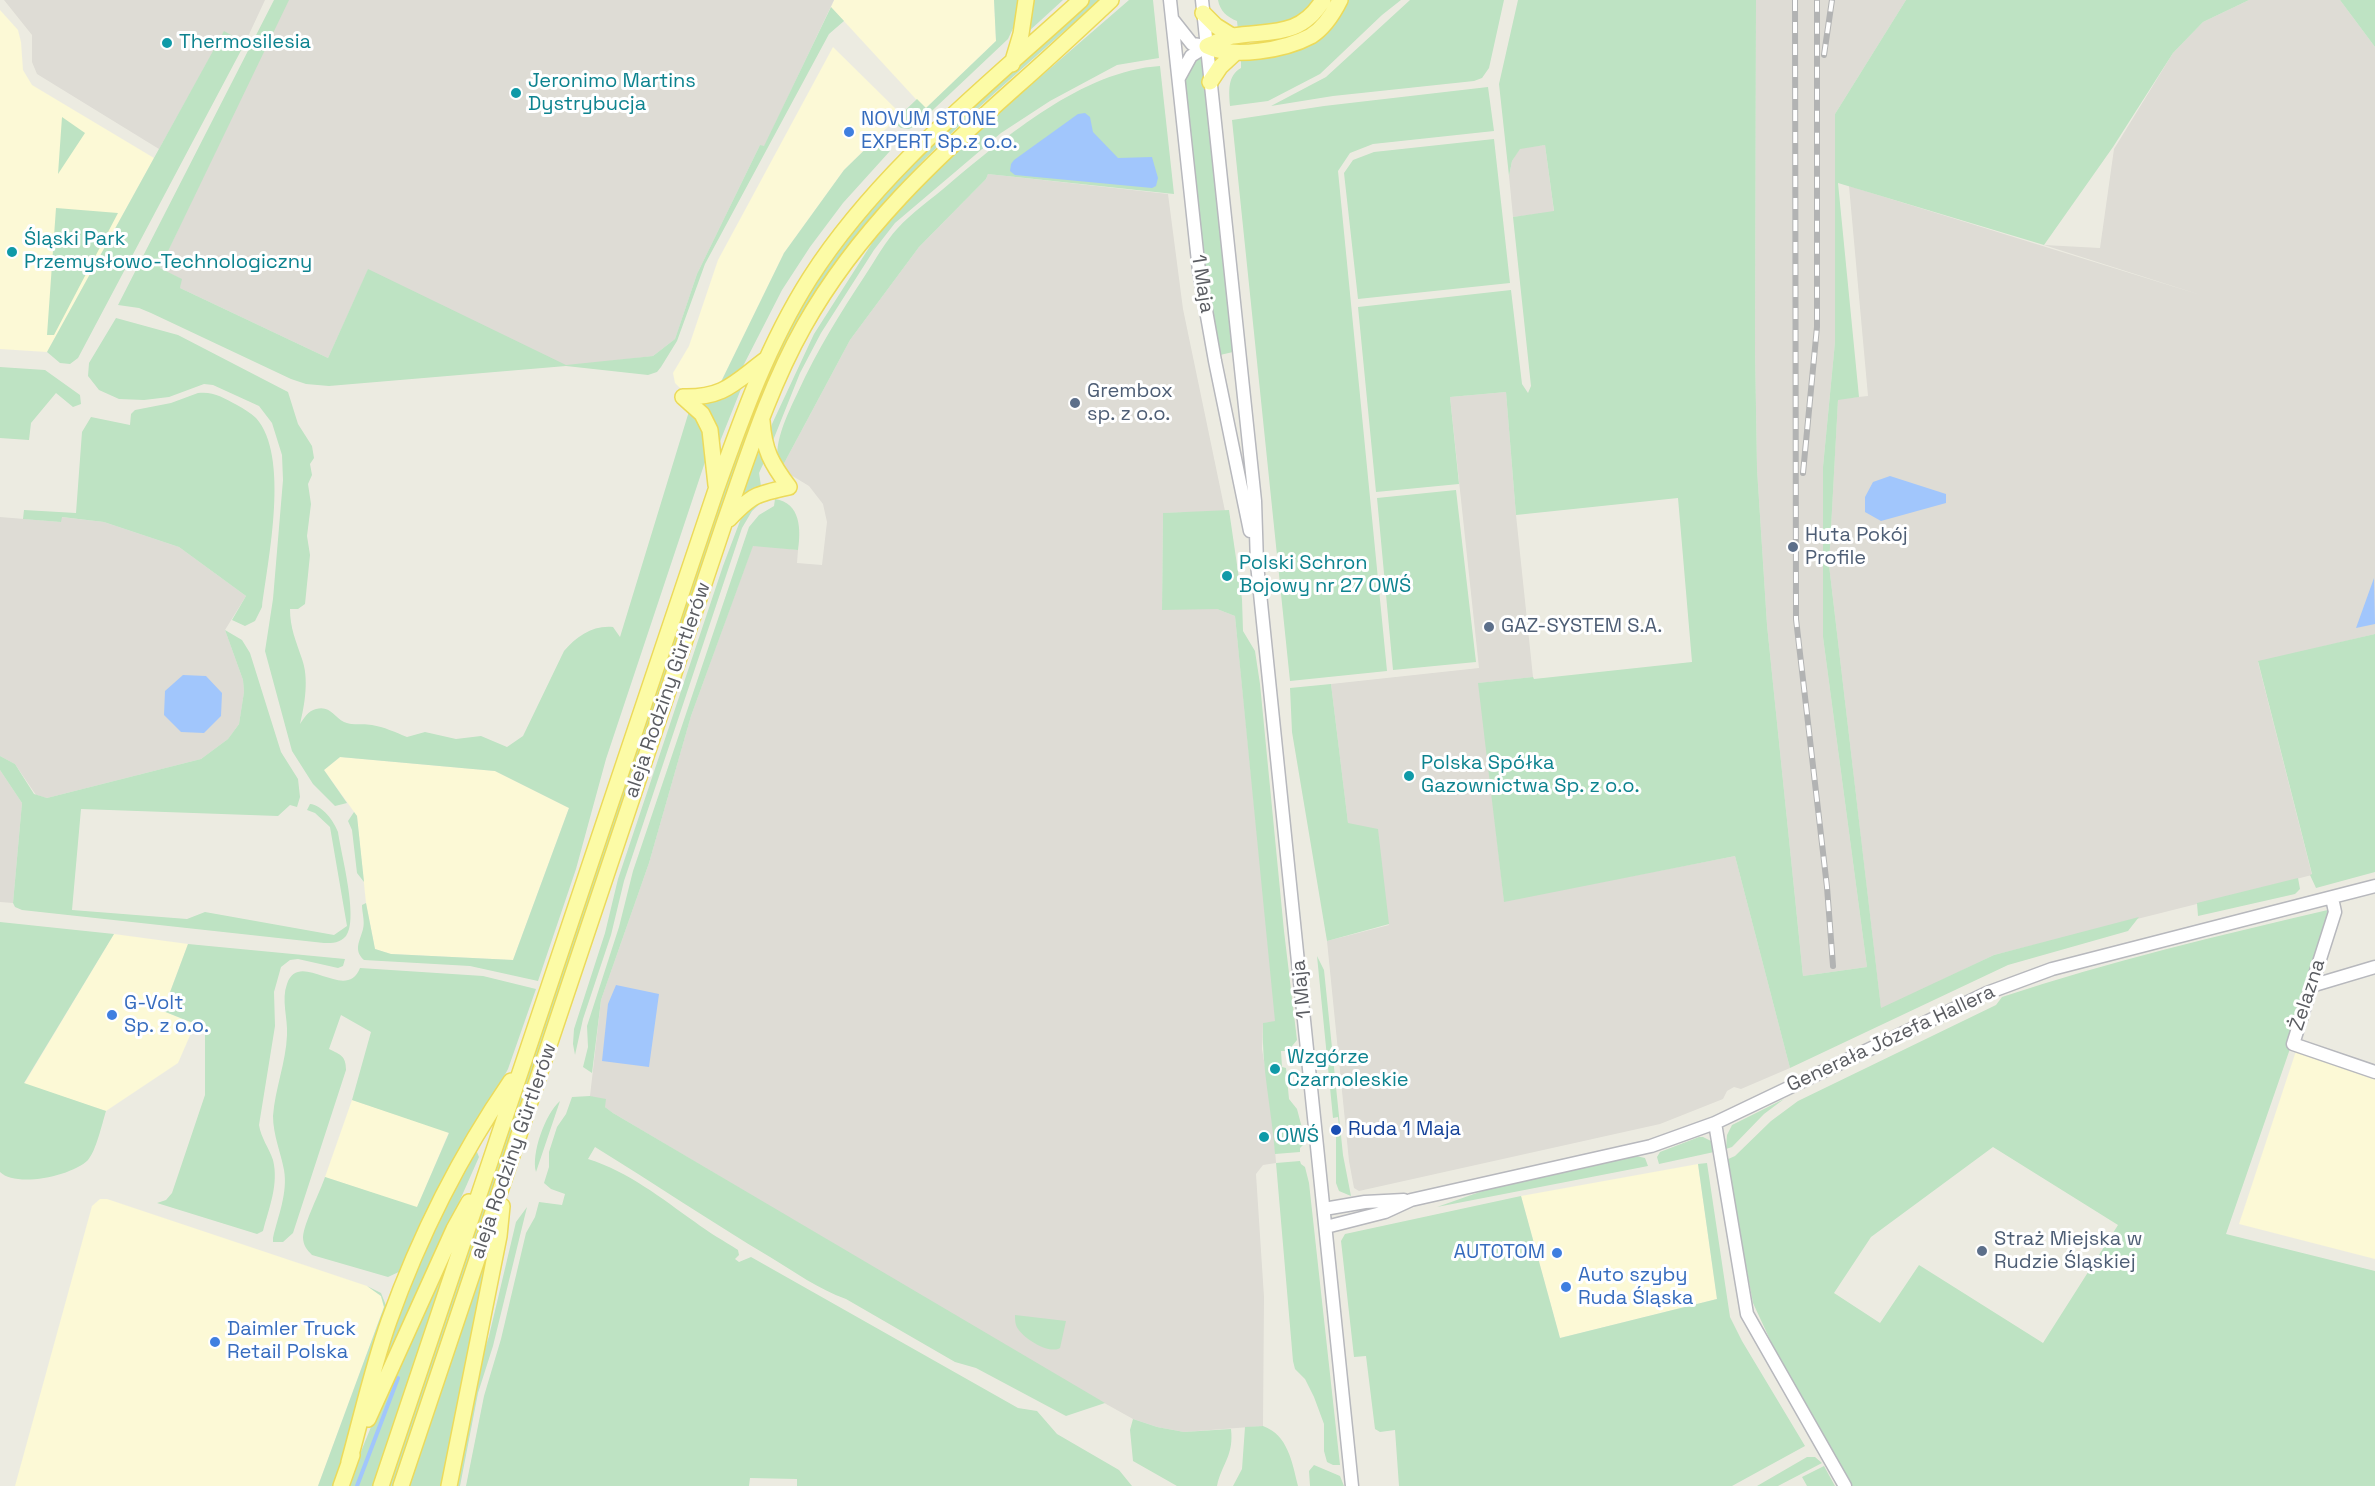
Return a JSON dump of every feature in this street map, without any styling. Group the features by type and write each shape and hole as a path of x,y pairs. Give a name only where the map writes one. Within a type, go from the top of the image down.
{"main road":[{"path":"1012,64 1021,34 1026,0"},
{"name":"aleja Rodziny Gürtlerów","path":"381,1486 716,489 765,360 810,278 854,219 911,156 1081,0"},
{"name":"aleja Rodziny Gürtlerów","path":"401,1486 724,524 762,418 785,363 804,326 832,281 868,231 932,162 1111,0"},
{"path":"1207,46 1232,36 1274,33 1291,29 1305,22 1316,12 1323,0"},
{"path":"1207,46 1217,51 1234,54 1290,45 1312,35 1325,24 1340,0"},
{"path":"1203,7 1216,27 1232,36"},
{"path":"1210,82 1220,67 1234,54"},
{"path":"716,489 710,430 702,414 683,397 705,398 725,390 765,360"},
{"path":"724,524 744,503 758,494 789,487 771,462 764,443 762,418"},
{"path":"341,1486 388,1323 425,1231 486,1118 523,1064"},
{"path":"349,1462 454,1229 486,1173"},
{"path":"449,1486 499,1236 505,1176"}],"street":[{"name":"1 Maja","path":"1170,0 1199,271 1257,564"},
{"name":"1 Maja","path":"1203,7 1255,501 1257,564 1352,1486"},
{"path":"1172,19 1192,44 1207,46"},
{"path":"1178,79 1191,56 1207,46"},
{"name":"Generała Józefa Hallera","path":"1324,1209 1365,1202 1412,1200 1640,1149 1715,1123 1987,993 2052,969 2196,930 2375,886"},
{"name":"Żelazna","path":"2332,898 2335,912 2293,1044 2375,1072"},
{"path":"2310,986 2375,967"},
{"path":"1715,1123 1747,1314 1845,1486"},
{"name":"Generała Józefa Hallera","path":"1326,1227 1385,1212 1412,1200"}],"shaded area":[{"path":"4,0 265,0 245,43 224,32 159,149 37,74 32,62 32,35"},
{"name":"Jeronimo Martins Dystrybucja","path":"287,0 834,0 764,147 760,145 697,274 675,339 653,356 566,366 368,270 328,358 180,288 181,279 160,268"},
{"path":"834,0 994,0 996,41 925,109 831,7"},
{"name":"Huta Pokój Profile","path":"1756,0 1906,0 1835,114 1835,342 1823,467 1823,637 1867,967 1803,976 1767,625 1757,469"},
{"path":"2249,0 2340,0 2375,47 2375,634 2258,662 2312,875 1994,955 1881,1009 1829,565 1838,399 1868,396 1849,186 2204,296 2044,245 2100,248 2114,149 2173,53 2203,22"},
{"path":"0,10 18,30 23,70 32,85 154,158 47,352 0,349"},
{"path":"833,47 901,114 844,170 784,253 719,386 695,392 680,388 675,383 673,373 689,346 718,260"},
{"path":"1545,145 1554,212 1513,217 1509,176 1512,161 1520,148"},
{"path":"988,174 1168,194 1183,309 1225,511 1163,513 1162,609 1217,609 1235,616 1276,1022 1263,1023 1262,1049 1272,1109 1276,1163 1263,1165 1256,1174 1264,1297 1263,1426 1184,1432 1157,1427 1133,1419 1063,1380 613,1113 590,1096 601,1000 649,863 691,716 753,545 798,550 797,563 822,565 827,522 823,504 809,486 781,469 850,340 919,247 986,179"},
{"path":"1506,392 1533,677 1479,683 1504,901 1735,856 1790,1068 1741,1089 1734,1087 1727,1091 1723,1099 1660,1124 1359,1191 1354,1188 1349,1161 1327,941 1389,925 1348,823 1331,684 1479,668 1450,397"},
{"path":"0,517 61,522 61,517 104,522 179,547 246,596 225,630 243,680 244,692 239,724 228,739 201,759 47,798 36,795 15,764 0,756"},
{"path":"340,757 495,771 569,808 513,960 391,954 375,949 366,903 357,816 324,770"},
{"path":"0,770 22,803 13,903 0,902"},
{"path":"114,934 188,944 163,1011 195,1024 178,1063 106,1111 24,1084"},
{"path":"2296,1051 2375,1077 2375,1259 2239,1224"},
{"path":"352,1100 449,1132 417,1208 325,1177"},
{"path":"1698,1164 1717,1299 1560,1338 1521,1196"},
{"path":"100,1199 107,1199 367,1286 381,1296 384,1307 318,1486 15,1486 92,1206"}],"green space":[{"path":"274,0 289,0 160,268 182,279 180,288 328,358 368,269 566,365 653,356 675,339 697,274 760,145 764,146 831,7 844,21 829,34 705,264 677,341 657,372 648,375 566,366 329,386 306,384 291,379 151,313 139,308 118,305"},
{"path":"994,0 1021,0 1016,22 1008,39 917,125 909,129 901,128 893,122 917,99 926,108 996,41"},
{"path":"1031,0 1063,0 1028,32"},
{"path":"1090,0 1099,0 978,108 892,193 847,249 797,326 394,1486 388,1486 725,483 762,388 783,342 807,297 836,254 867,214 902,175 975,103"},
{"path":"1129,0 1153,0 1159,58 1117,65 1050,101 1001,133 895,223 874,250 821,333 800,373 772,443 770,431 772,424 814,334 886,221 927,175"},
{"path":"1218,0 1317,0 1291,23 1238,30 1237,21 1224,13"},
{"path":"1347,0 1401,0 1320,74 1268,101 1230,106 1231,80 1236,71 1241,68 1241,57 1329,30 1336,23"},
{"path":"1410,0 1504,0 1489,68 1482,78 1474,81 1333,96 1271,106 1326,77"},
{"path":"1518,0 1756,0 1757,469 1767,625 1803,976 1867,967 1823,637 1823,467 1835,342 1835,114 1906,0 2249,0 2203,22 2173,53 2113,147 2044,245 1838,183 1859,397 1838,400 1829,565 1881,1008 1994,955 2139,917 2128,931 2008,965 1790,1068 1735,856 1504,902 1478,683 1692,662 1678,498 1516,515 1506,392 1450,397 1459,484 1376,492 1358,307 1511,290 1522,384 1528,393 1531,386 1513,217 1554,211 1545,145 1520,149 1512,161 1509,176 1499,84"},
{"path":"2340,0 2375,0 2375,47"},
{"path":"224,31 245,43 78,358 70,364 60,363 47,352"},
{"path":"1201,55 1233,352 1220,355 1204,267 1185,91 1188,71"},
{"path":"1160,66 1174,194 988,174 986,179 919,247 850,340 781,469 777,452 779,441 805,376 839,317 897,229 995,146 1047,109 1102,80 1131,71"},
{"path":"1488,87 1494,131 1373,144 1350,153 1338,171 1387,671 1290,681 1232,120 1324,106"},
{"path":"62,117 85,133 58,174"},
{"path":"884,131 891,141 890,151 843,203 810,247 782,290 739,374 719,386 784,253 844,170"},
{"path":"1494,139 1510,283 1358,299 1344,173 1353,160 1374,152"},
{"path":"56,208 118,213 54,335 47,335"},
{"path":"116,318 178,335 288,392 298,424 312,446 314,458 310,464 312,475 308,484 311,504 307,536 310,555 305,604 298,609 290,609 292,628 304,666 306,683 300,724 311,711 321,708 328,710 344,722 368,724 407,737 425,732 456,739 481,736 507,747 523,736 564,651 580,636 599,628 613,627 620,637 690,408 701,421 708,453 606,759 576,869 538,981 470,966 364,960 359,953 359,941 364,926 362,905 366,903 375,949 391,954 513,960 569,808 495,771 340,757 324,770 347,803 335,806 313,784 292,751 265,651 273,599 283,480 282,455 272,423 259,406 213,385 204,384 169,397 144,400 119,399 99,390 88,376 89,363"},
{"path":"0,367 45,370 80,395 81,404 73,407 56,393 31,423 29,440 0,438"},
{"path":"743,384 717,449 698,404"},
{"path":"198,393 218,396 254,416 266,435 272,457 274,509 262,607 255,621 245,626 232,620 246,596 179,547 104,522 62,517 61,522 23,519 24,510 76,513 82,432 91,417 130,425 131,414 135,410 171,403"},
{"path":"759,442 765,460 759,473 761,486 740,498"},
{"path":"1456,490 1476,662 1393,670 1377,498"},
{"path":"775,499 790,506 797,518 798,550 753,546 691,716 649,863 601,1000 592,1073 583,1067 588,1047 587,1026 619,927 633,871 749,527 759,515 774,506"},
{"path":"763,501 752,511 742,528 624,881 611,935 583,1019 575,1055 574,1029 605,933 618,879 723,566 743,513 747,508"},
{"path":"1229,510 1242,599 1243,631 1255,651 1260,684 1297,1040 1288,1051 1281,1051 1282,1067 1286,1068 1289,1099 1297,1109 1302,1128 1304,1144 1300,1152 1275,1154 1265,1072 1263,1023 1275,1021 1235,616 1217,609 1162,610 1163,513"},
{"path":"225,630 242,640 250,653 281,752 298,779 300,797 297,807 290,805 278,816 81,809 72,910 187,919 205,912 334,935 347,926 330,827 315,813 307,810 310,804 319,807 327,814 338,832 350,901 350,928 346,936 333,943 324,943 22,910 15,907 13,903 22,803 0,770 0,756 15,764 34,794 47,798 201,759 228,739 239,724 244,692 243,680"},
{"path":"2375,634 2375,872 2316,888 2310,875 2312,874 2258,661"},
{"path":"1331,684 1348,823 1378,829 1389,924 1327,941 1292,732 1290,688"},
{"path":"354,812 357,816 364,882 357,873 352,830 348,821"},
{"path":"2298,878 2300,889 2295,894 2198,916 2197,903"},
{"path":"2332,909 2292,1043 2226,1234 2375,1271 2375,1486 1852,1486 1772,1344 1753,1303 1726,1160 1735,1156 1771,1121 1798,1101 1996,1005 2002,997 2125,960","holes":["1993,1147 2118,1225 2043,1343 1919,1265 1880,1323 1834,1293 1871,1237"]},
{"path":"0,922 114,934 24,1083 106,1111 96,1144 88,1160 70,1171 44,1178 18,1179 0,1172"},
{"path":"188,944 345,959 343,966 338,968 298,959 290,960 281,967 274,992 275,1026 259,1125 273,1160 275,1178 263,1231 257,1234 157,1203 166,1200 172,1193 205,1095 205,1033 203,1027 163,1011"},
{"path":"1317,956 1324,970 1343,1155 1351,1196 1339,1191 1336,1183 1336,1128 1339,1127 1338,1117 1333,1118"},
{"path":"360,968 483,976 536,989 508,1069 429,1216 403,1270 388,1277 312,1255 306,1247 303,1240 304,1231 325,1177 417,1207 449,1133 352,1100 371,1032 341,1015 329,1049 342,1056 346,1070 293,1233 283,1242 273,1242 285,1187 284,1170 273,1116 286,1045 285,990 293,974 302,971 344,981 353,978"},
{"path":"590,1096 606,1099 605,1107 613,1113 1105,1403 1066,1416 976,1368 955,1362 846,1299 816,1285 595,1147 588,1159 631,1178 738,1250 739,1255 735,1259 739,1262 751,1257 1018,1408 1037,1411 1057,1434 1119,1470 1132,1486 797,1486 797,1479 750,1478 749,1486 466,1486 484,1396 501,1339 526,1233 535,1217 539,1202 562,1205 565,1194 551,1189 544,1183 549,1167 549,1152 557,1127 566,1114 572,1097"},
{"path":"1784,1099 1764,1114 1732,1147 1726,1149 1727,1135 1732,1125"},
{"path":"560,1101 536,1172 537,1145 540,1135 549,1115"},
{"path":"1699,1137 1711,1141 1714,1152 1659,1164 1657,1157 1660,1152"},
{"path":"474,1152 477,1152 479,1157 384,1372 380,1374 384,1352 428,1237"},
{"path":"1636,1156 1645,1158 1648,1166 1437,1207 1491,1188"},
{"path":"1300,1161 1305,1167 1309,1183 1340,1465 1327,1462 1324,1451 1324,1424 1314,1397 1305,1379 1295,1369 1293,1361 1276,1163"},
{"path":"1707,1163 1730,1317 1805,1446 1732,1486 1399,1486 1395,1430 1380,1432 1375,1429 1366,1356 1354,1357 1341,1241 1345,1234 1521,1196 1560,1338 1717,1299 1698,1164"},
{"path":"527,1207 493,1346 478,1393 460,1486 454,1486 477,1373 489,1336 516,1222"},
{"path":"460,1229 374,1486 347,1486 373,1422"},
{"path":"492,1236 442,1486 408,1486"},
{"path":"367,1286 381,1293 387,1308 357,1422 334,1486 318,1486 384,1307 381,1296"},
{"path":"1015,1315 1066,1321 1060,1348 1055,1350 1035,1344 1019,1330"},
{"path":"1133,1419 1157,1427 1184,1432 1231,1429 1231,1446 1217,1486 1177,1486 1133,1461 1130,1430"},
{"path":"1263,1426 1278,1436 1288,1450 1298,1486 1233,1486 1242,1469 1245,1427"},
{"path":"1807,1457 1815,1457 1822,1463 1778,1486 1757,1486"},
{"path":"1314,1465 1340,1476 1344,1486 1310,1486 1309,1471"},
{"path":"1824,1466 1835,1486 1807,1486 1802,1477"}],"water":[{"path":"1085,113 1090,117 1093,132 1118,158 1152,157 1158,178 1156,186 1152,188 1015,175 1010,171 1014,160 1078,114"},
{"path":"1890,476 1946,494 1946,503 1881,521 1865,512 1865,497 1873,482"},
{"path":"2374,578 2375,624 2356,628"},
{"path":"183,675 206,676 222,693 221,716 204,733 181,732 164,715 165,691"},
{"path":"616,985 659,994 649,1067 602,1061 608,1004"}],"waterway":[{"path":"357,1486 398,1378"}],"railway":[{"path":"1795,0 1796,619 1827,887 1833,966"},
{"path":"1803,473 1817,327 1817,0"},
{"path":"1824,55 1832,0"}],"place":[{"name":"Thermosilesia","path":"167,43"},
{"name":"Jeronimo Martins Dystrybucja","path":"516,93"},
{"name":"NOVUM STONE EXPERT Sp.z o.o.","path":"849,132"},
{"name":"Śląski Park Przemysłowo-Technologiczny","path":"12,252"},
{"name":"Grembox sp. z o.o.","path":"1075,403"},
{"name":"Huta Pokój Profile","path":"1793,547"},
{"name":"Polski Schron Bojowy nr 27 OWŚ","path":"1227,576"},
{"name":"GAZ-SYSTEM S.A.","path":"1489,627"},
{"name":"Polska Spółka Gazownictwa Sp. z o.o.","path":"1409,776"},
{"name":"G-Volt Sp. z o.o.","path":"112,1015"},
{"name":"Wzgórze Czarnoleskie","path":"1275,1069"},
{"name":"Ruda 1 Maja","path":"1336,1130"},
{"name":"OWŚ","path":"1264,1137"},
{"name":"Straż Miejska w Rudzie Śląskiej","path":"1982,1251"},
{"name":"AUTOTOM","path":"1557,1253"},
{"name":"Auto szyby Ruda Śląska","path":"1566,1287"},
{"name":"Daimler Truck Retail Polska","path":"215,1342"}]}
